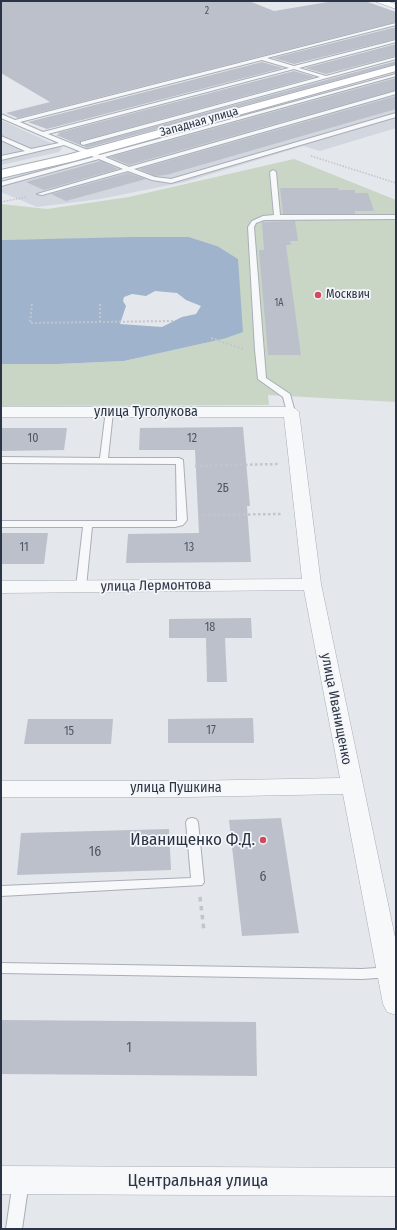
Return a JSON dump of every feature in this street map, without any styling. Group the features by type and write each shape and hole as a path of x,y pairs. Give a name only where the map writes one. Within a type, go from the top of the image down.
{"street":[{"path":"378,1 396,7"},
{"name":"Западная улица","path":"1,179 86,148 396,68"},
{"name":"улица Туголукова","path":"1,412 291,412"},
{"name":"улица Иванищенко","path":"291,412 312,584 351,786 391,947 390,972 396,1004"},
{"name":"улица Лермонтова","path":"1,587 312,584"},
{"name":"улица Пушкина","path":"1,789 188,789 351,786"},
{"name":"Центральная улица","path":"11,1180 396,1182"}],"lane":[{"path":"14,122 396,24"},
{"path":"42,134 396,41"},
{"path":"263,58 343,82"},
{"path":"86,148 325,77 396,58"},
{"path":"1,179 100,158 396,75"},
{"path":"40,194 396,92"},
{"path":"1,116 64,143 86,148 100,158 154,179 171,181 396,114"},
{"path":"1,138 32,151"},
{"path":"1,158 64,143"},
{"path":"272,172 277,217"},
{"path":"291,412 287,396 262,379 257,327 251,227 254,222 264,218 277,217 396,217"},
{"path":"104,460 109,412"},
{"path":"1,460 176,460 179,461 180,466 182,515 180,523 175,524 1,524"},
{"path":"81,587 88,524"},
{"path":"1,891 198,882 192,822"},
{"path":"1,968 362,974 390,972"},
{"path":"11,1180 14,1229"}],"path":[{"path":"282,148 347,166 396,183"},
{"path":"1,202 40,194"},
{"path":"32,304 30,323 173,321"},
{"path":"100,304 100,321"},
{"path":"211,338 244,350"},
{"path":"180,466 284,464"},
{"path":"182,515 289,514"},
{"path":"198,882 204,931"}],"shaded area":[{"path":"396,73 396,128 320,151 303,146 185,182 100,199 37,207 1,192 1,180"},
{"path":"1,120 62,148 59,152 1,165"}],"green space":[{"name":"Москвич","path":"294,159 396,200 396,402 268,395 269,405 1,406 1,364 58,364 124,361 223,339 217,246 189,237 1,240 1,204 47,209 129,197"}],"water":[{"path":"189,237 217,246 238,259 243,332 223,339 124,361 58,364 1,364 1,240","holes":["155,291 177,293 186,300 201,306 196,314 182,317 162,327 120,324 126,306 123,301 124,297 132,294 146,296"]}],"building":[{"path":"1,1 249,1 274,11 334,1 365,1 396,12 396,22 18,118 6,113 50,102 1,73"},
{"path":"396,27 396,39 294,64 273,58"},
{"path":"396,44 396,56 326,74 305,68"},
{"path":"396,61 396,64 87,148 83,146"},
{"path":"262,62 283,68 47,129 28,122"},
{"path":"294,71 315,77 81,141 80,145 56,135 60,134 57,133"},
{"path":"396,78 396,90 129,165 110,157"},
{"path":"396,96 396,109 166,175 155,176 139,169"},
{"path":"101,161 118,169 44,190 26,182"},
{"path":"128,173 146,179 66,201 51,194"},
{"path":"280,188 338,188 339,190 355,190 355,193 368,193 374,211 355,211 355,214 283,214"},
{"path":"295,221 298,241 290,241 291,245 286,245 301,355 268,355 259,250 264,250 262,222"},
{"path":"243,427 250,506 247,506 251,562 126,563 128,534 199,533 195,450 139,450 140,428"},
{"path":"1,428 67,428 64,450 1,451"},
{"path":"1,533 48,533 44,564 1,564"},
{"path":"251,618 252,638 225,638 227,682 207,682 206,638 169,638 169,619"},
{"path":"253,718 254,743 168,743 168,719"},
{"path":"28,719 113,719 111,744 24,744"},
{"path":"281,818 299,933 242,936 229,820"},
{"path":"169,829 171,870 17,875 21,833"},
{"path":"1,1020 256,1022 257,1076 1,1074"}],"place":[{"name":"Москвич","path":"318,295"},
{"name":"Иванищенко Ф.Д.","path":"263,840"}]}
